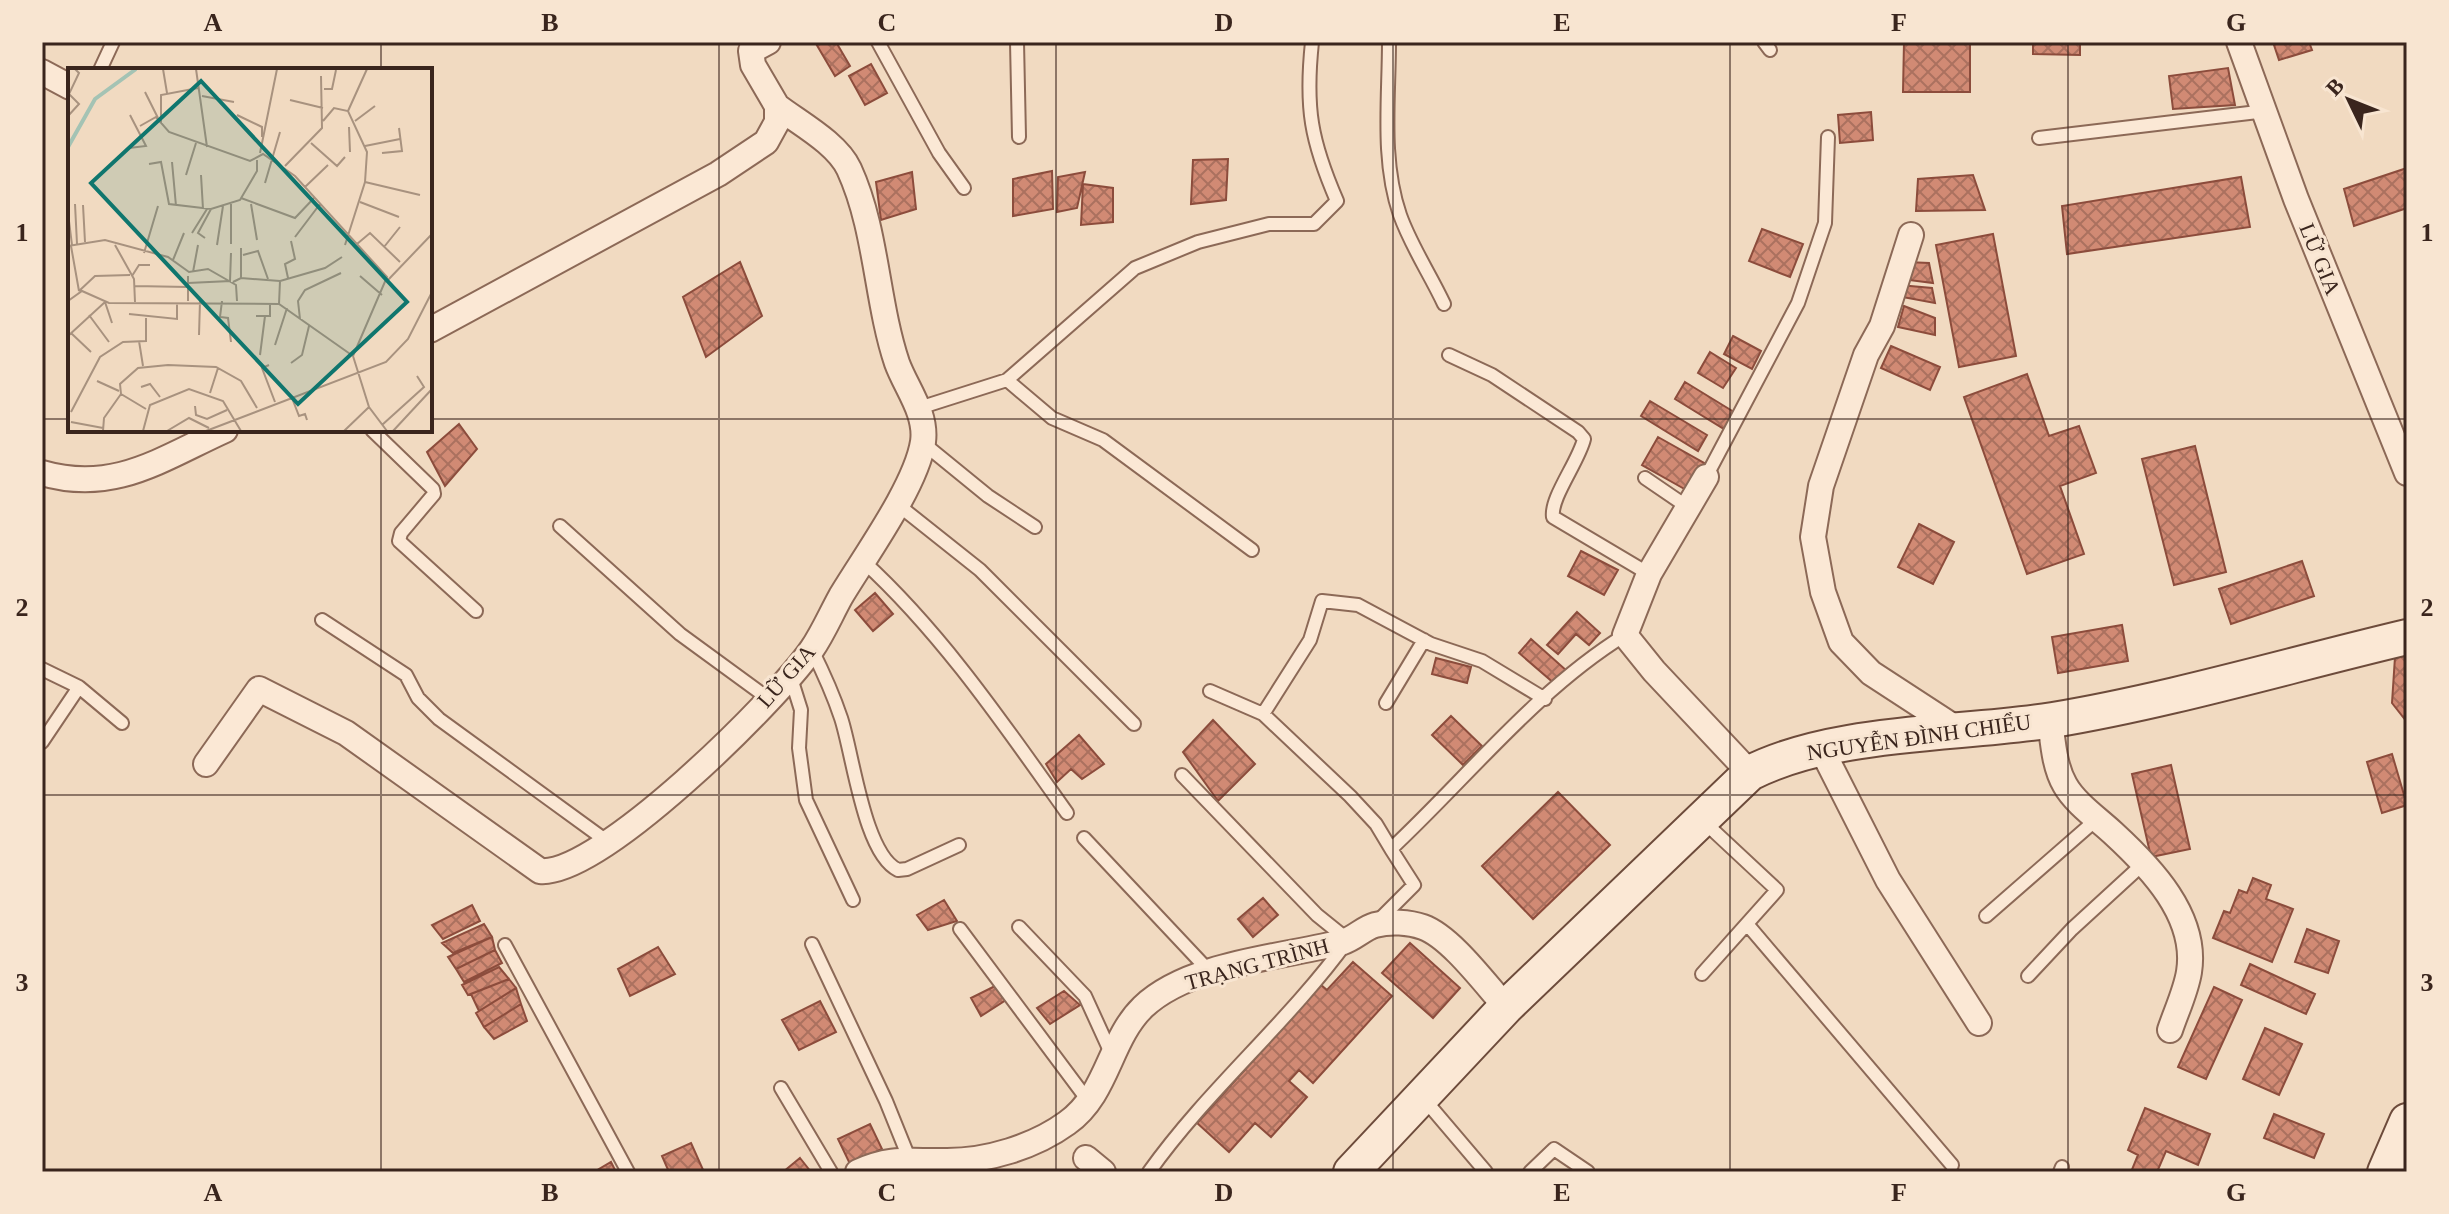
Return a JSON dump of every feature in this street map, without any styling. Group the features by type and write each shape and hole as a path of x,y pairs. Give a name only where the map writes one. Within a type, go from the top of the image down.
{"main road":[{"name":"NGUYỄN ĐÌNH CHIỂU","path":"1351,1172 1506,1007 1700,817 1750,773 1778,759 1821,748 2050,720 2133,705 2407,637"},
{"path":"2385,1172 2407,1121"}],"street":[{"name":"LỮ GIA","path":"2239,42 2296,199 2407,473"},
{"name":"LỮ GIA","path":"206,764 259,689 314,720 346,733 540,871 551,872 572,864 641,822 769,699 812,650 897,504 923,443 919,408 905,387 887,332 862,209 848,166 825,143 777,106 753,65 754,45"},
{"path":"42,72 68,86"},
{"path":"432,329 740,160 773,132 777,106"},
{"path":"1911,235 1882,326 1866,355 1821,486 1813,537 1823,592 1841,642 1871,673 1960,731"},
{"path":"42,473 100,482 128,474 221,432"},
{"path":"1706,477 1649,574 1625,635 1654,671 1750,773"},
{"path":"2050,720 2055,757 2065,787 2144,863 2165,888 2181,917 2190,956 2189,973 2170,1030"},
{"path":"1821,748 1888,880 1979,1023"},
{"name":"TRẠNG TRÌNH","path":"858,1172 883,1162 909,1158 945,1161 994,1155 1029,1143 1068,1123 1089,1102 1141,1009 1168,990 1210,972 1348,940 1374,925 1403,922 1426,928 1453,949 1506,1007"}],"lane":[{"path":"101,68 113,42"},
{"path":"878,42 939,153 964,188"},
{"path":"1017,42 1019,137"},
{"path":"919,408 1007,380 1135,268 1198,242 1269,224 1314,224 1337,201 1316,152 1307,102 1312,42"},
{"path":"1389,42 1388,160 1392,187 1415,249 1444,304"},
{"path":"2039,138 2266,111"},
{"path":"1706,477 1798,303 1825,223 1828,137"},
{"path":"1449,355 1492,375 1578,432 1584,439 1581,451 1554,506 1553,517 1649,574"},
{"path":"1007,380 1052,418 1103,440 1252,550"},
{"path":"374,432 433,489 434,494 401,533 399,541 476,611"},
{"path":"923,443 988,496 1035,527"},
{"path":"1645,478 1689,508"},
{"path":"897,504 980,570 1134,724"},
{"path":"560,526 656,615 769,699"},
{"path":"863,561 883,579 988,703 1067,813"},
{"path":"1263,714 1310,640 1322,601 1358,605 1424,640 1482,661 1545,699"},
{"path":"322,620 406,675 418,698 439,719 608,842"},
{"path":"1391,849 1545,699 1600,650 1625,635"},
{"path":"1386,703 1424,640"},
{"path":"812,650 841,718 868,824 886,861 898,870 907,869 959,845"},
{"path":"42,669 79,687 122,723"},
{"path":"790,675 801,710 799,748 806,800 853,900"},
{"path":"42,742 79,687"},
{"path":"1210,691 1263,714 1367,815 1391,849 1414,885 1374,925"},
{"path":"1149,1172 1175,1136 1326,971 1348,940 1317,915 1182,775"},
{"path":"1700,817 1777,890 1702,974"},
{"path":"1986,916 2097,819"},
{"path":"1084,838 1100,859 1210,972"},
{"path":"2028,976 2072,929 2144,863"},
{"path":"1747,924 1952,1165"},
{"path":"1019,927 1085,996 1114,1060"},
{"path":"960,929 1089,1102"},
{"path":"812,944 881,1089 909,1158"},
{"path":"505,945 628,1172"},
{"path":"781,1088 831,1172"},
{"path":"1422,1096 1486,1172"},
{"path":"1530,1172 1554,1149 1588,1172"}],"building":[{"path":"815,42 836,42 850,66 835,76"},
{"path":"1904,42 1970,42 1970,92 1903,92"},
{"path":"2033,42 2080,42 2080,55 2033,54"},
{"path":"2273,42 2309,42 2312,50 2279,60"},
{"path":"871,64 887,93 865,105 849,76"},
{"path":"2228,68 2235,105 2173,109 2169,76"},
{"path":"1871,112 1873,140 1840,143 1838,115"},
{"path":"1228,159 1226,200 1191,204 1193,160"},
{"path":"2407,168 2407,208 2354,226 2344,189"},
{"path":"1052,171 1053,209 1013,216 1013,179"},
{"path":"912,172 916,209 881,220 876,182"},
{"path":"1085,172 1077,208 1057,212 1058,177"},
{"path":"1973,175 1985,210 1916,211 1918,179"},
{"path":"2241,177 2250,227 2067,254 2062,206"},
{"path":"1083,184 1113,188 1113,222 1081,225"},
{"path":"1762,229 1803,244 1790,277 1749,261"},
{"path":"1993,234 2016,356 1959,367 1936,245"},
{"path":"740,262 762,316 706,357 683,297"},
{"path":"1906,262 1929,263 1933,283 1901,279"},
{"path":"1899,285 1932,288 1935,303 1897,296"},
{"path":"1904,306 1935,318 1935,335 1898,327"},
{"path":"1733,336 1761,351 1752,369 1724,354"},
{"path":"1891,346 1940,367 1930,390 1881,368"},
{"path":"1710,352 1736,368 1723,388 1698,373"},
{"path":"2027,374 2049,436 2079,426 2096,473 2060,486 2084,554 2027,574 1964,397"},
{"path":"1685,382 1734,412 1724,429 1675,399"},
{"path":"1650,401 1707,435 1698,451 1641,416"},
{"path":"459,424 477,449 445,486 427,452"},
{"path":"1658,437 1704,463 1688,491 1642,465"},
{"path":"2195,446 2226,572 2174,585 2142,459"},
{"path":"1919,524 1954,542 1933,584 1898,567"},
{"path":"1581,551 1618,570 1604,595 1568,576"},
{"path":"2302,561 2314,596 2231,624 2219,589"},
{"path":"875,593 893,614 873,631 855,610"},
{"path":"1577,612 1600,633 1589,645 1576,634 1558,654 1547,645"},
{"path":"2122,625 2128,661 2058,673 2052,637"},
{"path":"1531,639 1567,671 1555,684 1519,653"},
{"path":"2407,656 2407,722 2392,703 2395,657"},
{"path":"1436,658 1471,667 1467,683 1432,674"},
{"path":"1451,716 1482,746 1463,765 1432,735"},
{"path":"1213,720 1255,764 1218,801 1183,752"},
{"path":"1079,735 1104,764 1082,779 1071,769 1057,782 1046,764"},
{"path":"2392,754 2407,805 2382,813 2367,762"},
{"path":"2171,765 2190,849 2151,857 2132,774"},
{"path":"1558,792 1610,845 1533,919 1482,866"},
{"path":"2253,878 2271,885 2266,899 2293,909 2272,962 2213,938 2224,911 2230,913 2239,890 2247,893"},
{"path":"1263,898 1278,915 1253,937 1238,919"},
{"path":"944,900 957,921 928,930 917,915"},
{"path":"472,905 480,921 443,939 432,925"},
{"path":"484,924 492,937 453,953 442,943"},
{"path":"2307,929 2339,941 2328,973 2295,962"},
{"path":"492,937 495,950 456,969 448,957"},
{"path":"1410,943 1460,988 1433,1018 1382,973"},
{"path":"658,947 675,974 630,996 618,969"},
{"path":"495,950 502,963 464,982 456,969"},
{"path":"1353,962 1392,996 1313,1083 1299,1070 1289,1081 1307,1097 1271,1137 1255,1123 1229,1152 1197,1123 1321,985 1327,990"},
{"path":"2250,964 2315,994 2306,1014 2241,985"},
{"path":"499,967 509,979 468,995 462,985"},
{"path":"509,979 516,988 479,1011 471,994"},
{"path":"995,986 1006,1000 981,1016 971,998"},
{"path":"2214,987 2242,1000 2206,1079 2178,1067"},
{"path":"516,988 521,1004 484,1027 476,1013"},
{"path":"1064,991 1080,1005 1050,1024 1037,1008"},
{"path":"820,1001 836,1032 799,1050 782,1020"},
{"path":"521,1004 527,1021 494,1039 484,1027"},
{"path":"2265,1028 2302,1044 2279,1095 2243,1079"},
{"path":"2145,1108 2210,1134 2198,1165 2166,1151 2157,1172 2131,1172 2138,1155 2128,1150"},
{"path":"2274,1114 2324,1134 2314,1158 2264,1138"},
{"path":"870,1124 882,1149 850,1164 838,1139"},
{"path":"691,1143 704,1172 669,1172 662,1156"},
{"path":"800,1158 811,1172 783,1172"},
{"path":"611,1162 616,1172 594,1172"}]}
